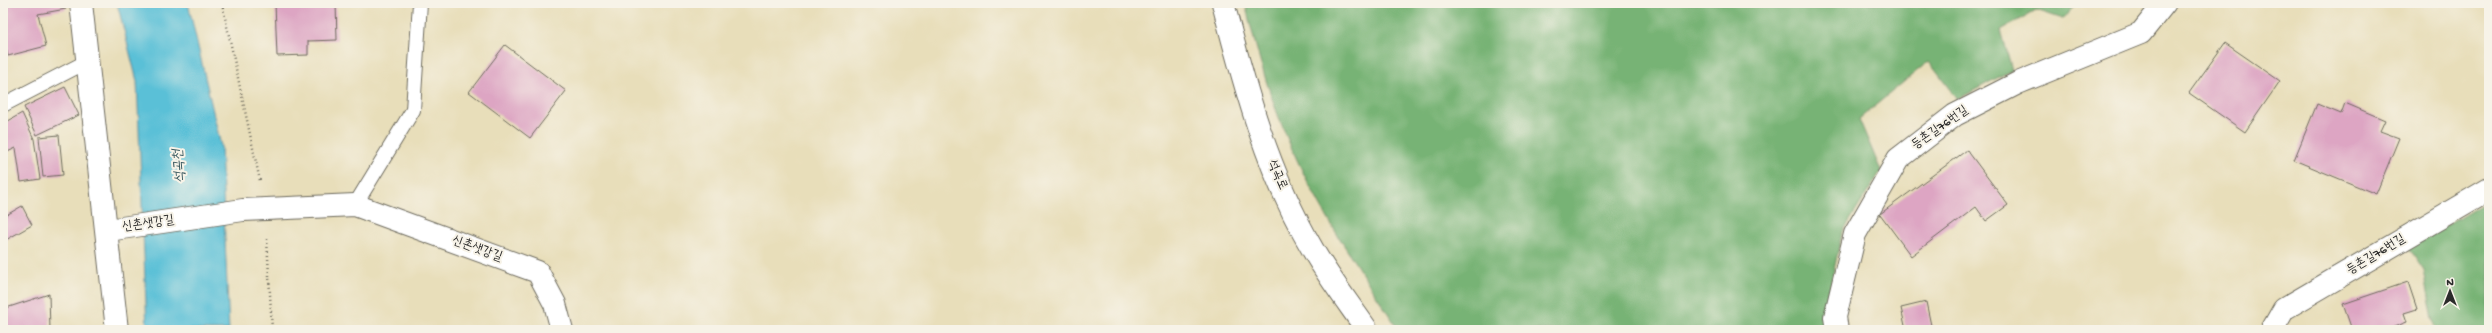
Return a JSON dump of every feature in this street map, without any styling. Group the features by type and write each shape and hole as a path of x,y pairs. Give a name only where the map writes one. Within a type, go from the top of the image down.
{"street":[{"name":"신촌샛강길","path":"81,3 86,62 118,229 117,330"},
{"name":"석곡로","path":"1223,3 1242,78 1274,170 1312,250 1367,330"},
{"name":"등촌길76번길","path":"1837,330 1835,317 1855,234 1898,159 1955,115 2018,84 2141,33 2166,3"},
{"name":"등촌길76번길","path":"2272,330 2284,309 2489,189"},
{"name":"신촌샛강길","path":"118,229 243,210 355,205 538,272 555,304 562,330"}],"lane":[{"path":"355,205 413,110 420,3"},
{"path":"3,105 86,62"}],"path":[{"path":"222,3 266,209 272,330"}],"green space":[{"path":"1245,3 2076,3 2063,19 2036,10 2001,30 2012,70 1958,99 1929,61 1859,119 1881,171 1842,233 1824,316 1825,330 1399,330 1333,228 1290,145 1274,105 1255,44"},
{"path":"2489,200 2489,330 2435,330 2424,270 2409,248"}],"water":[{"name":"석곡천","path":"117,3 188,3 221,146 229,330 147,330 137,81"}],"building":[{"path":"3,3 65,3 66,9 38,14 46,46 8,56 3,36"},
{"path":"275,3 336,3 337,40 308,41 308,55 277,56"},
{"path":"2225,43 2280,81 2245,132 2189,93"},
{"path":"505,45 566,91 530,138 469,92"},
{"path":"65,87 79,115 37,135 24,107"},
{"path":"2345,103 2385,120 2380,131 2399,138 2376,194 2294,160 2317,104 2341,114"},
{"path":"22,113 34,139 40,179 21,182 16,148 3,154 3,124"},
{"path":"59,135 63,175 43,177 39,137"},
{"path":"1967,150 2008,205 1986,221 1976,207 1911,256 1880,214"},
{"path":"22,206 32,225 4,241 3,217"},
{"path":"2408,282 2417,309 2404,313 2407,322 2386,330 2352,330 2343,304"},
{"path":"49,294 50,330 3,330 3,309"},
{"path":"1926,302 1932,330 1906,330 1901,308"}]}
